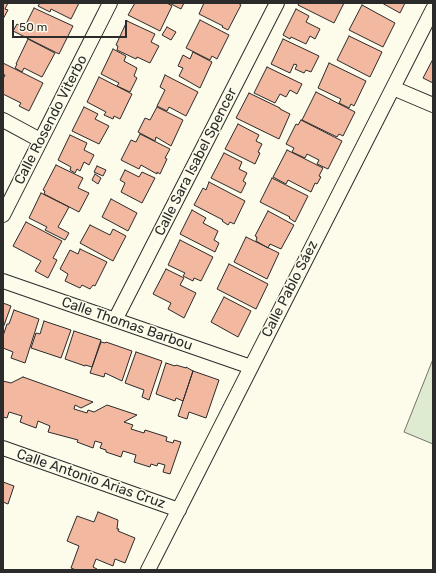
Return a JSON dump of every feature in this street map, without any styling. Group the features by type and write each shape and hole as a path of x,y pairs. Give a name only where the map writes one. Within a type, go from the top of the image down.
{"street":[{"name":"Calle Rosendo Viterbo","path":"3,215 110,3"},
{"name":"Calle Sara Isabel Spencer","path":"114,320 277,3"},
{"name":"Calle Pablo Sáez","path":"148,570 180,510 250,367 433,9"},
{"path":"393,88 433,105"},
{"path":"3,120 40,140"},
{"name":"Calle Thomas Barbou","path":"3,282 250,367"},
{"name":"Calle Antonio Arias Cruz","path":"3,448 180,510"}],"green space":[{"path":"433,359 433,444 404,432"}],"building":[{"path":"3,3 8,3 5,9 8,10 3,19"},
{"path":"40,3 79,3 71,19 51,9 50,12 38,6"},
{"path":"135,3 167,3 172,6 160,31 128,15"},
{"path":"169,3 184,3 181,9"},
{"path":"204,3 238,3 241,5 228,30 199,14"},
{"path":"299,3 344,3 334,23 298,5"},
{"path":"382,3 405,3 400,13"},
{"path":"362,5 395,23 383,47 349,30"},
{"path":"34,8 73,26 59,54 13,31 17,24 24,28"},
{"path":"296,9 309,16 306,22 320,29 315,39 310,36 306,44 283,35"},
{"path":"200,20 229,35 217,59 212,56 210,60 186,48"},
{"path":"127,21 155,34 151,42 159,46 150,63 137,57 136,59 117,50 118,46 116,45"},
{"path":"167,27 176,32 171,40 162,35"},
{"path":"349,36 382,52 370,77 337,60"},
{"path":"28,39 55,53 42,77 24,68 22,72 15,68"},
{"path":"283,39 319,56 311,72 306,70 304,73 295,69 297,65 294,64 290,73 271,64"},
{"path":"113,49 126,56 124,61 137,68 134,76 137,78 130,92 117,86 119,83 101,74"},
{"path":"193,52 212,62 200,88 179,76 183,68 178,66 183,55 190,59"},
{"path":"433,59 433,83 423,78"},
{"path":"3,63 43,83 29,111 19,106 21,103 3,94 3,79 5,75 3,74"},
{"path":"329,63 366,81 354,106 351,104 349,108 339,103 341,99 318,88"},
{"path":"267,67 302,84 297,94 290,90 286,97 280,94 275,103 254,93"},
{"path":"165,75 198,92 186,116 169,107 167,111 157,106 165,90 160,87"},
{"path":"99,77 132,94 120,119 114,116 113,119 104,115 106,112 87,102"},
{"path":"316,92 355,112 343,136 339,134 337,137 302,120"},
{"path":"249,93 290,114 279,139 236,118"},
{"path":"84,107 98,114 95,119 109,126 99,144 72,131"},
{"path":"157,107 183,120 171,146 156,137 155,141 138,132 145,118 150,120"},
{"path":"301,120 342,141 328,169 317,164 319,160 307,154 305,158 292,152 294,148 286,144 296,124 298,125"},
{"path":"238,124 259,135 256,141 262,144 255,164 225,149"},
{"path":"140,134 170,149 165,158 167,159 160,174 157,172 157,174 141,165 139,169 121,160 131,140 136,142"},
{"path":"70,135 87,143 84,150 94,155 89,165 84,162 80,171 77,169 75,173 70,170 71,167 58,160"},
{"path":"287,150 323,168 319,176 321,177 317,184 315,183 311,192 288,180 286,184 273,177"},
{"path":"224,153 242,162 239,169 247,173 243,181 246,183 241,193 211,178"},
{"path":"56,165 83,178 78,188 89,193 79,212 44,194 45,191 43,190"},
{"path":"97,166 106,170 103,176 94,172"},
{"path":"125,170 139,177 142,172 155,178 142,203 121,192 125,183 120,180"},
{"path":"95,174 101,178 98,184 92,180"},
{"path":"272,178 308,196 295,222 289,218 290,217 260,202"},
{"path":"209,182 245,201 234,224 230,222 228,225 222,221 223,220 194,205 203,188 206,190"},
{"path":"41,193 69,207 58,227 69,233 65,240 45,230 47,227 29,218"},
{"path":"111,199 137,213 128,231 102,217"},
{"path":"192,210 206,218 203,223 218,231 214,240 219,243 215,252 180,234"},
{"path":"268,211 294,225 281,249 270,244 268,248 256,241 257,237 255,236"},
{"path":"26,222 62,241 53,258 57,260 48,278 35,271 41,261 13,246"},
{"path":"90,225 110,235 113,229 126,236 113,261 80,243"},
{"path":"246,237 279,253 267,279 234,262"},
{"path":"180,240 213,257 201,281 194,278 193,281 183,276 185,273 168,265"},
{"path":"80,249 107,262 95,286 93,285 90,289 82,285 80,288 65,281 68,274 60,269 70,250 78,254"},
{"path":"229,264 268,284 256,309 217,289"},
{"path":"166,269 184,278 180,285 196,293 184,318 168,309 171,303 153,294"},
{"path":"224,297 251,311 238,337 211,322"},
{"path":"3,303 11,306 3,328"},
{"path":"14,310 39,319 25,363 11,358 13,352 3,348 3,336"},
{"path":"44,321 71,330 61,358 31,348 36,333 40,334"},
{"path":"74,331 101,340 92,367 65,359"},
{"path":"101,342 106,342 132,351 122,381 105,373 104,377 90,373"},
{"path":"136,352 162,361 149,400 142,397 144,390 125,383"},
{"path":"166,363 186,367 193,371 183,401 176,398 175,401 156,394"},
{"path":"193,371 219,380 206,418 189,412 187,419 178,416"},
{"path":"23,377 93,402 81,408 75,405 74,409 87,413 88,410 94,412 107,405 137,415 124,422 133,425 131,429 144,433 145,430 167,437 166,441 173,443 174,440 181,442 170,474 163,472 165,465 158,463 157,466 151,464 150,467 134,462 136,455 123,451 121,457 106,452 106,450 100,448 102,443 95,441 93,448 77,442 78,440 48,432 50,426 38,421 36,428 20,422 22,416 9,412 7,418 3,417 3,381 11,383"},
{"path":"3,482 14,486 8,504 3,502"},
{"path":"98,512 118,520 118,531 135,538 125,563 115,559 113,566 96,559 93,567 97,570 76,570 71,568 79,546 67,541 77,516 94,522"}]}
